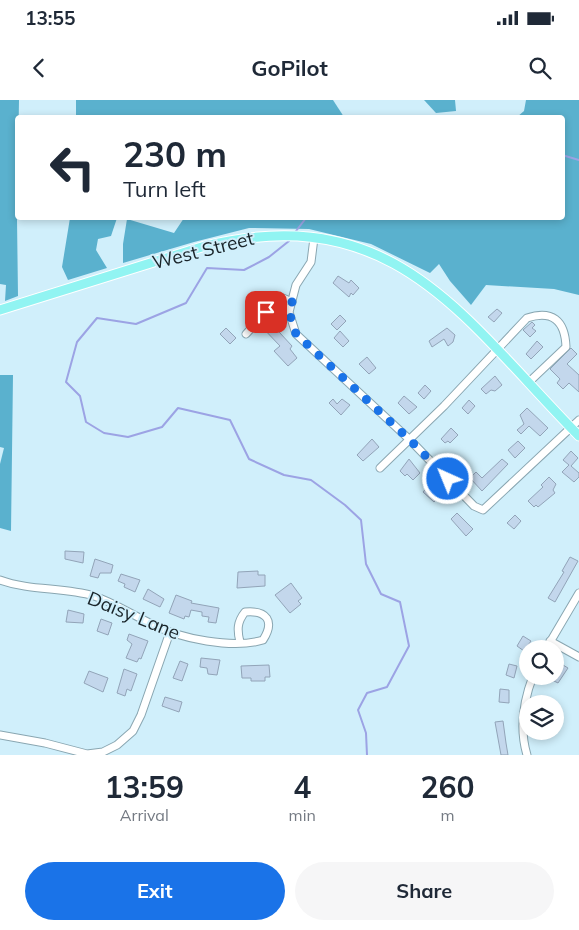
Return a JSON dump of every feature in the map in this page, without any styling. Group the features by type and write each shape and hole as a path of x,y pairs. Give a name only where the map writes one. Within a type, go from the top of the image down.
{"main road":[{"name":"West Street","path":"0,310 205,246 258,235 298,236 346,242 372,251 408,270 449,301 579,436"}],"street":[{"path":"314,238 311,262 296,285 289,312 296,334 410,440 474,506 483,510 579,420"},
{"path":"246,334 276,301 282,298 292,302"},
{"path":"380,468 410,440 527,318 541,313 550,314 560,324 566,337 566,347 528,383"},
{"name":"Daisy Lane","path":"0,580 40,589 95,596 170,632 190,638 240,642 255,643 263,640 269,632 268,621 263,613 255,611 245,612 239,619 240,642"},
{"path":"551,640 579,593"},
{"path":"0,735 45,743 87,754 103,752 117,745 133,731 141,715 170,632"},
{"path":"564,649 579,657"},
{"path":"527,755 523,734 523,712 530,685"}],"shaded area":[{"path":"0,100 19,100 19,115 15,115 15,220 17,220 18,296 5,301 6,285 0,284"},
{"path":"76,100 333,100 343,115 76,115"},
{"path":"424,100 455,100 456,111 436,113"},
{"path":"526,100 579,100 579,295 554,289 486,285 471,305 450,281 439,264 430,273 371,244 309,229 249,228 123,263 123,244 127,220 174,233 183,220 565,220 565,115 519,115 524,111"},
{"path":"70,220 116,220 111,236 98,239 96,250 107,268 68,280 62,267"},
{"path":"0,375 13,375 11,531 0,528 0,464 4,448 0,447"}],"building":[{"path":"338,276 349,283 351,280 359,288 353,295 351,293 349,297 333,283"},
{"path":"497,309 502,313 494,322 488,317"},
{"path":"340,315 346,321 337,330 331,324"},
{"path":"268,320 292,346 290,349 297,358 288,366 274,351 280,346 261,326"},
{"path":"532,322 535,325 532,328 536,331 530,337 523,330"},
{"path":"226,328 236,338 230,344 220,334"},
{"path":"447,328 455,335 453,342 448,346 444,339 432,347 429,341"},
{"path":"340,331 349,341 343,347 334,338"},
{"path":"537,341 543,347 531,359 526,354"},
{"path":"571,348 577,354 567,364 579,375 579,392 569,383 563,389 557,383 560,379 550,369"},
{"path":"367,357 376,368 369,374 359,364"},
{"path":"495,376 502,385 495,391 491,390 486,394 481,389"},
{"path":"425,385 431,391 424,399 418,393"},
{"path":"404,396 417,407 409,414 398,403"},
{"path":"333,399 337,404 342,399 350,405 341,415 329,403"},
{"path":"469,400 475,406 468,414 462,408"},
{"path":"527,408 548,428 540,436 529,426 521,434 517,430 524,424 520,415"},
{"path":"451,428 458,435 450,443 448,441 445,443 441,439"},
{"path":"372,439 379,447 363,461 357,455"},
{"path":"518,441 525,448 515,458 508,450"},
{"path":"571,451 578,458 571,466 579,473 579,477 574,482 562,472 569,465 563,460"},
{"path":"409,459 420,473 413,480 407,474 405,476 400,471"},
{"path":"502,459 508,464 482,491 470,478 476,472 482,478"},
{"path":"549,477 556,484 553,490 555,493 538,507 536,505 534,507 528,501 543,487 541,485"},
{"path":"430,484 441,495 434,502 423,492"},
{"path":"457,513 473,529 466,536 451,519"},
{"path":"515,515 521,521 514,529 507,523"},
{"path":"65,551 84,552 83,563 65,559"},
{"path":"570,557 578,561 555,602 548,598 564,572 562,571"},
{"path":"95,559 113,565 111,573 100,573 98,578 90,576"},
{"path":"258,571 258,575 265,575 265,586 237,588 238,572"},
{"path":"121,574 140,580 135,592 124,587 125,584 118,581"},
{"path":"291,583 302,598 298,601 301,604 290,613 275,595"},
{"path":"148,589 164,599 160,607 143,599"},
{"path":"176,595 192,601 191,603 219,608 216,623 208,622 209,617 202,616 202,612 191,610 189,617 185,616 184,619 169,613"},
{"path":"68,610 84,614 83,623 66,622"},
{"path":"101,619 112,623 108,635 97,631"},
{"path":"129,634 148,641 141,659 139,658 137,662 126,658 132,644 127,640"},
{"path":"523,636 529,640 521,640"},
{"path":"201,658 220,660 217,675 208,674 207,668 200,667"},
{"path":"180,661 188,664 182,681 173,678"},
{"path":"509,664 517,666 514,678 506,675"},
{"path":"269,665 270,677 265,677 265,681 251,681 251,678 242,678 241,666"},
{"path":"564,666 568,668 564,674"},
{"path":"124,669 137,674 131,691 127,689 125,696 117,693"},
{"path":"89,671 108,678 103,692 84,683"},
{"path":"500,689 509,690 509,703 499,702"},
{"path":"165,697 182,702 179,712 162,706"},
{"path":"503,721 508,755 501,755 495,722"}],"waterway":[{"path":"565,156 579,160"},
{"path":"293,235 304,220"},
{"path":"289,241 269,257 244,270 207,268 186,303 136,324 97,318 77,342 66,382 80,396 86,422 104,433 128,437 162,427 178,408 230,420 249,459 284,475 311,480 345,505 361,520 366,564 381,594 400,602 409,646 387,687 367,693 358,710 366,733 367,755"}],"route":[{"path":"266,312 276,301 282,298 292,302 289,312 296,334 410,440 448,479"}]}
